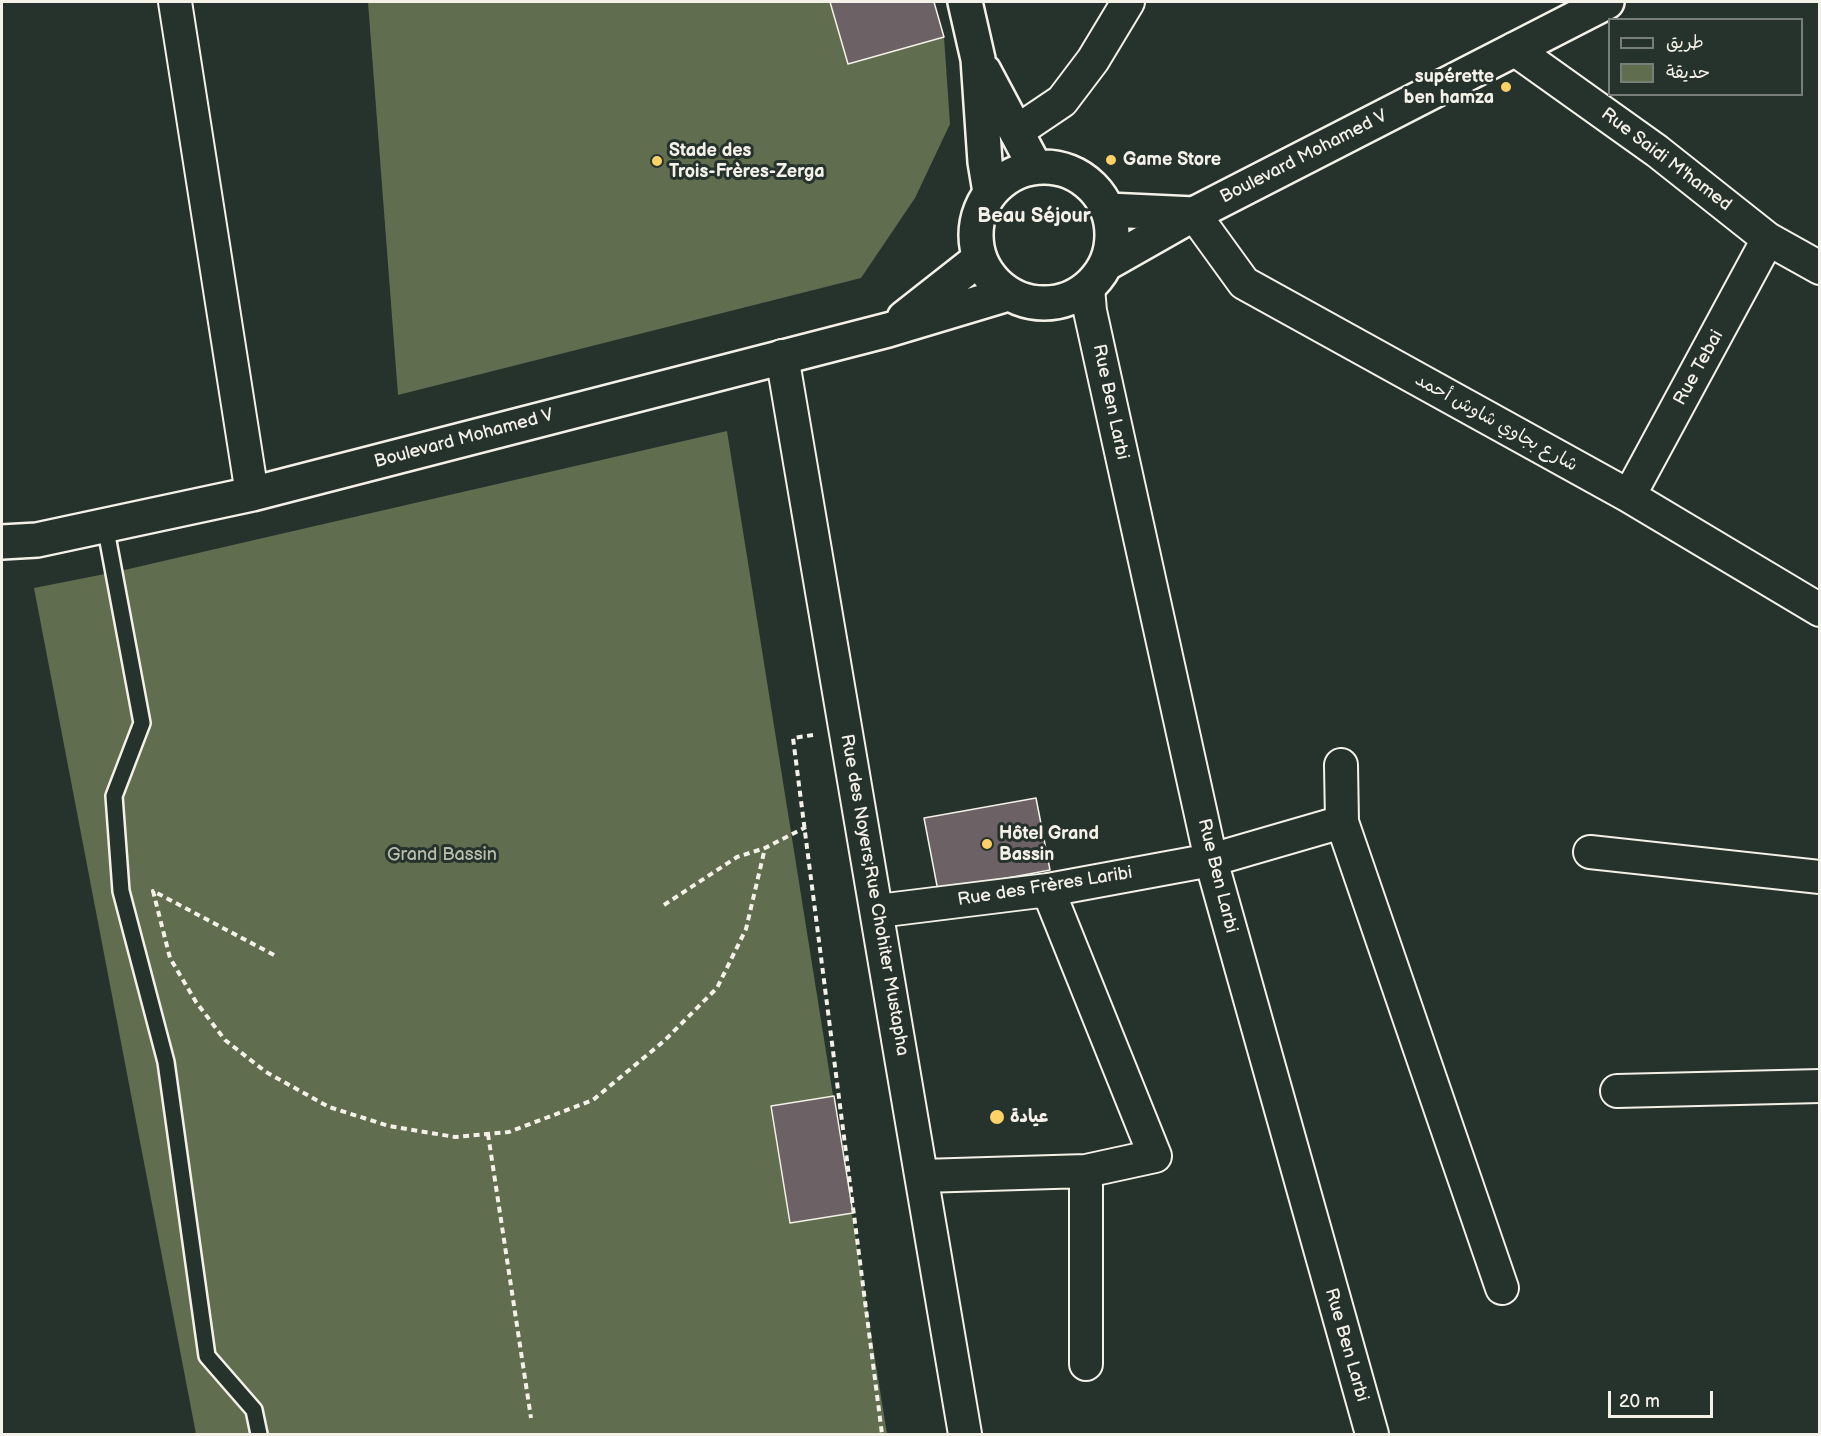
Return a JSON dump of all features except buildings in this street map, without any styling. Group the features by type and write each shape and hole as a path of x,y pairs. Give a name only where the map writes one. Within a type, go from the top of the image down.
{"main road":[{"path":"964,2 978,59 985,162 990,192"},
{"name":"Boulevard Mohamed V","path":"1088,291 1194,214 1607,2"},
{"path":"978,59 1035,167"},
{"path":"1035,167 1058,168 1079,176 1096,190 1108,210 1113,228 1112,247 1088,291 1047,304 1027,302 1008,294 991,278 979,259 975,241 976,224 981,207 990,192 1010,175 1035,167"},
{"name":"Boulevard Mohamed V","path":"1108,210 1194,214"},
{"name":"Boulevard Mohamed V","path":"888,330 979,259"},
{"name":"Boulevard Mohamed V","path":"2,542 37,540 252,494 888,330 1008,294"},
{"name":"Boulevard Mohamed V","path":"2,555 37,540"}],"street":[{"path":"175,2 252,494"},
{"path":"1016,132 1062,102 1093,60 1128,2"},
{"name":"Rue Saidi M'hamed","path":"1514,50 1657,151 1768,239 1820,268"},
{"name":"شارع بجاوي شاوش أحمد","path":"1194,214 1244,283 1629,496 1820,610"},
{"name":"Rue Tebai","path":"1629,496 1768,239"},
{"name":"Rue Ben Larbi","path":"1088,291 1211,860 1372,1434"},
{"name":"Rue des Noyers;Rue Chohiter Mustapha","path":"782,356 965,1434"},
{"path":"1341,765 1342,822 1502,1288"},
{"name":"Rue des Frères Laribi","path":"878,911 1048,890 1211,860 1342,822"},
{"path":"1590,852 1820,877"},
{"path":"922,1176 1086,1171 1155,1156 1048,890"},
{"path":"1617,1091 1820,1086"},
{"path":"1086,1171 1086,1364"}],"lane":[{"path":"105,525 142,723 114,796 121,891 166,1062 207,1356 254,1410 259,1434"}],"path":[{"path":"793,738 882,1434"},
{"path":"664,905 738,857 765,848 806,827"},
{"path":"274,955 153,891 170,958 196,1002 225,1040 266,1072 329,1107 389,1126 455,1137 509,1132 593,1100 664,1041 717,988 746,928 765,848"},
{"path":"488,1134 531,1418"}],"green space":[{"name":"Stade des Trois-Frères-Zerga","path":"368,2 934,2 944,37 950,124 915,198 861,278 398,395"},
{"name":"Grand Bassin","path":"727,431 887,1434 196,1434 34,588 120,571"}],"place":[{"name":"supérette ben hamza","path":"1506,87"},
{"name":"Game Store","path":"1111,160"},
{"name":"Stade des Trois-Frères-Zerga","path":"657,161"},
{"name":"Hôtel Grand Bassin","path":"987,844"},
{"name":"عيادة","path":"997,1117"}],"district":[{"name":"Beau Séjour","path":"1034,217"}]}
